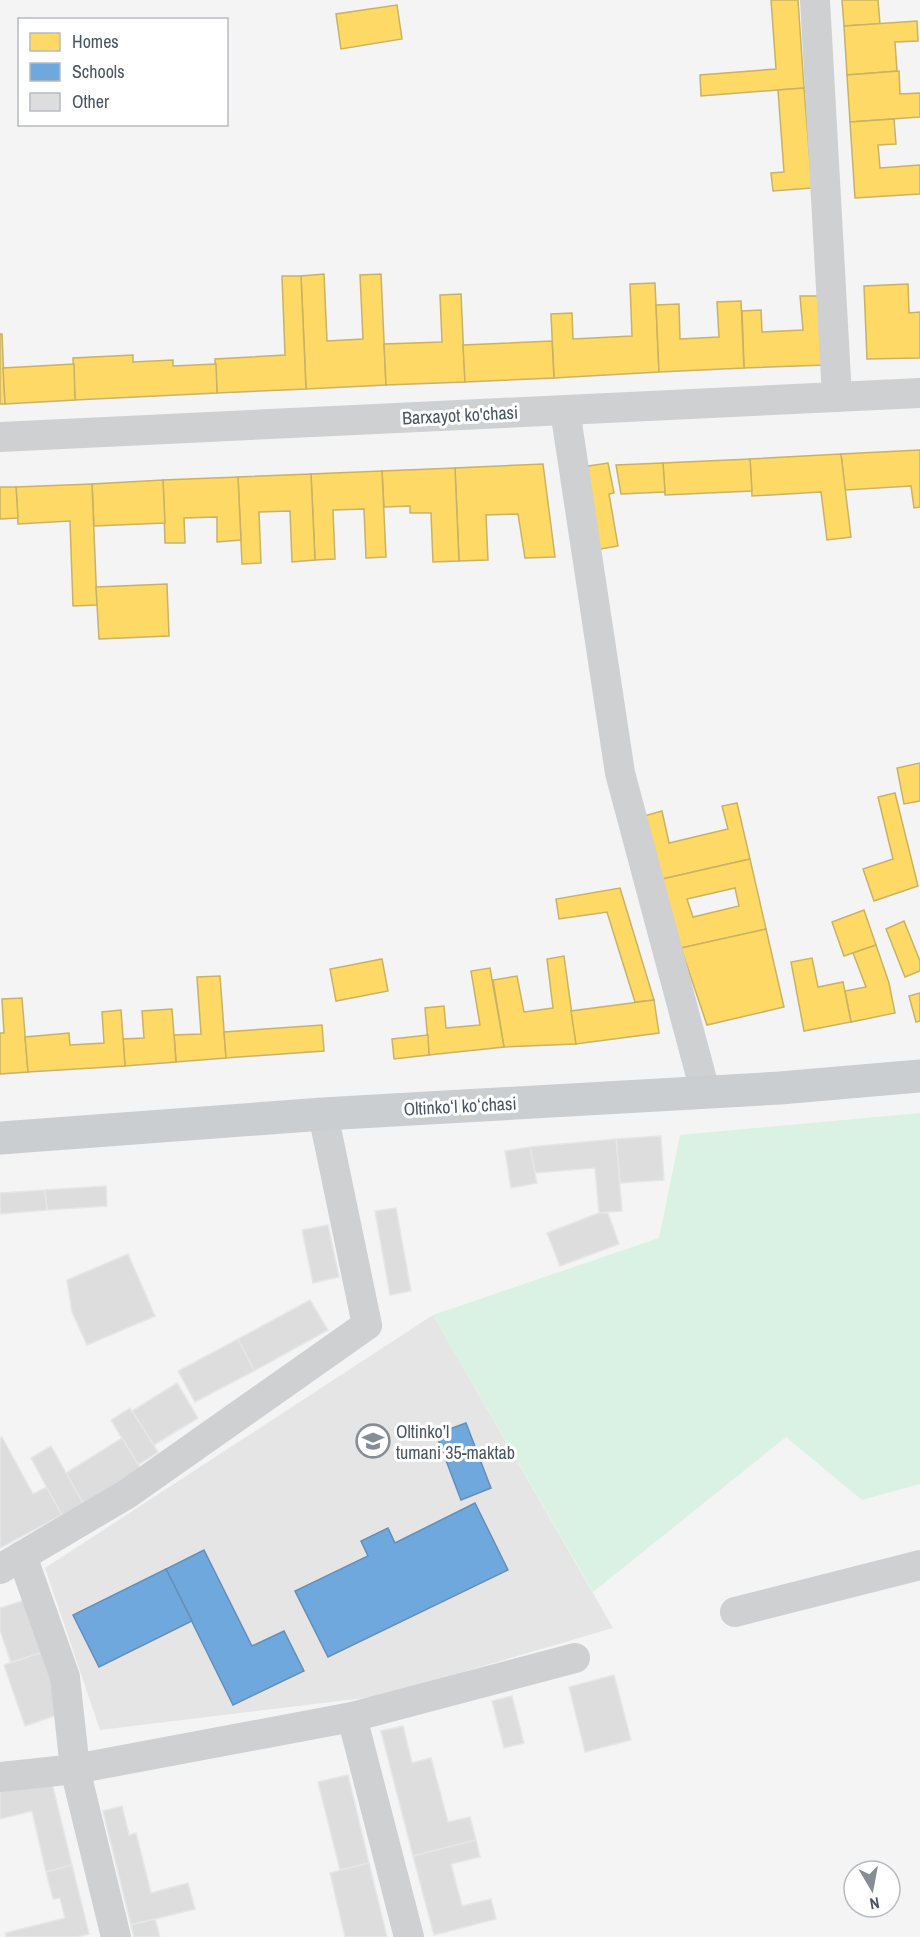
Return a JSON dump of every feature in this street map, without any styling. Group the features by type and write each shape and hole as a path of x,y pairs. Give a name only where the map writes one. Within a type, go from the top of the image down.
{"main road":[{"name":"Oltinkoʻl koʻchasi","path":"0,1138 322,1114 780,1088 920,1076"}],"street":[{"path":"815,0 837,397"},
{"name":"Barxayot ko'chasi","path":"0,437 920,393"},
{"path":"565,410 620,773 705,1091"},
{"path":"116,1937 75,1769 65,1677 11,1562 127,1494 367,1324 322,1114"},
{"path":"735,1612 920,1565"},
{"path":"0,1777 75,1769 352,1717 574,1658"},
{"path":"352,1717 409,1937"}],"shaded area":[{"name":"Oltinko’l tumani 35-maktab","path":"433,1315 613,1628 381,1696 100,1730 45,1568"}],"green space":[{"path":"920,1113 920,1484 862,1500 786,1437 593,1592 433,1315 659,1238 680,1135"}],"building: Homes":[{"path":"771,0 798,0 804,88 701,96 700,75 776,69"},
{"path":"842,0 878,0 880,24 844,26"},
{"path":"397,5 402,39 341,49 336,14"},
{"path":"917,21 918,41 895,42 897,71 847,75 844,26"},
{"path":"899,71 900,94 920,93 920,117 850,122 847,75"},
{"path":"804,88 812,188 773,191 771,173 784,172 778,90"},
{"path":"894,119 896,144 878,145 880,168 920,165 920,194 855,198 850,122"},
{"path":"324,274 327,341 363,339 360,275 381,274 386,385 306,389 301,276"},
{"path":"282,276 301,276 306,389 217,393 215,359 285,355"},
{"path":"655,283 659,372 554,378 551,314 572,313 573,339 632,336 630,284"},
{"path":"908,284 909,313 920,312 920,358 867,359 864,286"},
{"path":"461,294 465,382 386,385 384,344 442,342 440,295"},
{"path":"800,296 820,296 825,365 744,368 742,311 761,310 762,332 803,330"},
{"path":"741,301 744,368 659,372 656,305 679,304 680,339 719,337 717,302"},
{"path":"0,334 2,334 5,404 0,404"},
{"path":"552,341 554,378 465,382 463,345"},
{"path":"133,355 133,362 173,360 173,366 216,364 217,393 75,400 73,358"},
{"path":"74,364 75,400 5,404 3,368"},
{"path":"920,450 920,507 914,508 911,486 845,490 841,454"},
{"path":"841,454 851,537 827,540 821,492 752,496 750,459"},
{"path":"750,459 752,491 665,495 663,463"},
{"path":"608,463 614,493 609,494 618,546 596,550 582,467"},
{"path":"663,463 665,492 621,494 616,465"},
{"path":"543,464 555,557 525,558 518,514 486,515 488,560 459,561 455,468"},
{"path":"455,468 459,561 433,562 431,513 410,513 410,506 384,507 382,471"},
{"path":"382,471 386,557 366,558 364,509 333,510 335,559 315,560 311,474"},
{"path":"311,474 315,560 292,562 290,511 259,512 261,563 242,564 238,477"},
{"path":"238,477 241,540 217,542 217,517 184,518 185,543 165,543 163,480"},
{"path":"163,480 165,523 94,526 92,484"},
{"path":"92,484 97,605 73,606 70,521 18,524 16,487"},
{"path":"0,487 16,487 18,518 0,519"},
{"path":"167,584 169,636 99,639 96,587"},
{"path":"920,763 920,801 904,804 897,768"},
{"path":"895,793 918,886 874,901 863,869 893,859 878,797"},
{"path":"737,803 750,859 658,880 644,816 662,811 669,843 728,829 722,806"},
{"path":"750,859 766,929 681,948 658,880","holes":["735,888 739,906 693,917 687,899"]},
{"path":"620,888 654,1000 635,1002 607,912 559,919 556,899"},
{"path":"864,910 876,945 844,956 832,922"},
{"path":"904,921 920,961 920,971 905,977 886,929"},
{"path":"766,929 784,1007 707,1025 681,948"},
{"path":"876,945 889,983 895,1013 851,1022 845,991 866,987 853,953"},
{"path":"564,956 576,1044 504,1047 493,980 517,976 524,1012 553,1008 547,959"},
{"path":"812,958 818,987 843,982 851,1022 804,1031 791,962"},
{"path":"382,959 388,991 336,1001 330,969"},
{"path":"490,968 504,1047 429,1055 425,1008 444,1006 446,1028 480,1025 471,971"},
{"path":"220,976 226,1058 176,1062 174,1035 201,1034 197,977"},
{"path":"920,993 920,1021 916,1022 909,996"},
{"path":"22,998 28,1072 0,1074 0,1033 4,1033 2,999"},
{"path":"654,1000 659,1033 576,1044 571,1011"},
{"path":"172,1009 176,1062 125,1066 123,1039 144,1038 142,1011"},
{"path":"121,1010 125,1066 28,1072 25,1037 69,1033 70,1045 104,1043 102,1012"},
{"path":"322,1025 324,1051 226,1058 224,1032"},
{"path":"428,1035 429,1055 394,1059 392,1039"}],"building: Schools":[{"path":"466,1423 491,1488 461,1500 436,1434"},
{"path":"475,1503 508,1570 328,1657 295,1591 368,1556 361,1541 388,1528 395,1543"},
{"path":"204,1550 252,1646 284,1631 304,1671 233,1705 166,1569"},
{"path":"166,1569 192,1621 99,1667 73,1615"}],"building: Other":[{"path":"661,1136 664,1180 620,1183 616,1139"},
{"path":"616,1139 622,1211 599,1213 595,1168 535,1173 530,1147"},
{"path":"530,1147 537,1183 511,1188 505,1151"},
{"path":"106,1186 107,1206 47,1210 45,1190"},
{"path":"45,1190 47,1210 0,1214 0,1193"},
{"path":"396,1208 411,1291 390,1295 375,1211"},
{"path":"599,1213 608,1213 619,1244 560,1266 547,1233"},
{"path":"328,1225 339,1277 313,1283 302,1230"},
{"path":"128,1254 155,1316 87,1345 72,1312 67,1280"},
{"path":"310,1300 328,1330 254,1371 238,1339"},
{"path":"238,1339 254,1371 195,1402 178,1371"},
{"path":"177,1383 198,1418 154,1445 132,1411"},
{"path":"130,1408 158,1452 138,1465 111,1420"},
{"path":"2,1437 33,1494 47,1487 62,1515 0,1548 0,1438"},
{"path":"122,1438 141,1469 83,1504 66,1473"},
{"path":"51,1446 85,1507 64,1519 31,1458"},
{"path":"25,1600 43,1652 11,1663 0,1630 0,1608"},
{"path":"43,1652 63,1713 25,1726 4,1665"},
{"path":"614,1675 631,1740 585,1752 569,1687"},
{"path":"512,1696 524,1743 504,1748 492,1701"},
{"path":"403,1726 412,1763 431,1758 448,1822 470,1817 476,1840 413,1856 381,1731"},
{"path":"50,1775 72,1865 46,1872 32,1811 0,1819 0,1787"},
{"path":"348,1775 369,1863 340,1870 318,1782"},
{"path":"122,1806 129,1835 136,1833 151,1893 188,1883 195,1909 131,1925 103,1811"},
{"path":"476,1840 480,1857 451,1864 462,1906 491,1899 496,1919 434,1935 413,1856"},
{"path":"369,1863 387,1937 345,1937 330,1873"},
{"path":"72,1865 89,1934 76,1937 6,1937 5,1933 65,1918 60,1898 53,1899 46,1872"},
{"path":"155,1919 160,1937 134,1937 131,1925"}],"place":[{"name":"Oltinko’l tumani 35-maktab","path":"373,1441"}]}
